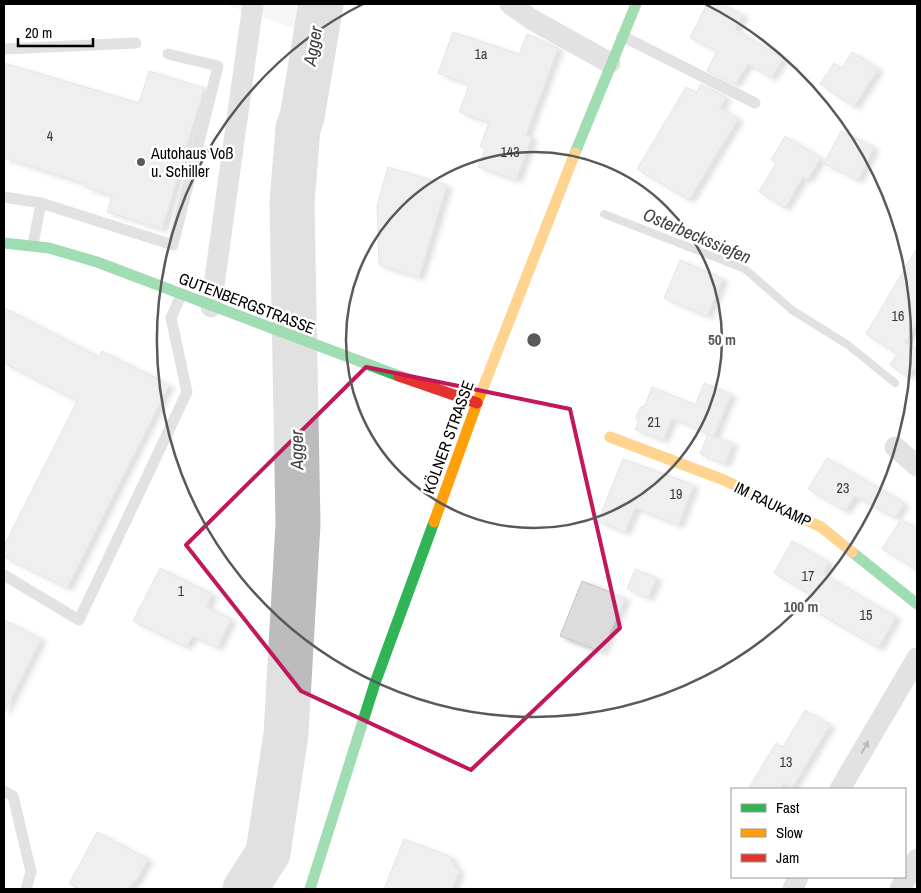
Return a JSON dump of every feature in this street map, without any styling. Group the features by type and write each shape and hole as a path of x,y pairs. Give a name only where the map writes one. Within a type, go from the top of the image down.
{"main road":[{"name":"KÖLNER STRASSE","path":"310,889 375,683 477,403 610,63 636,4"},
{"name":"GUTENBERGSTRASSE","path":"4,243 32,244 99,263 358,363 477,403"},
{"name":"IM RAUKAMP","path":"610,437 724,480 821,527 917,604"}],"street":[{"path":"211,307 253,4"},
{"path":"510,4 531,20 610,63"},
{"path":"895,448 917,466"},
{"path":"841,788 917,658"},
{"path":"900,889 917,859"}],"lane":[{"path":"622,36 755,103"},
{"path":"4,49 136,43"},
{"path":"4,197 41,202 173,245 218,66 168,54"},
{"path":"32,244 41,202"},
{"path":"4,575 79,620 187,392 171,318 181,295"},
{"path":"4,791 13,796 31,872 26,889"}],"highlighted area":[{"path":"366,367 570,409 620,628 471,770 301,691 186,545"}],"shaded area":[{"path":"224,4 317,4 300,30"}],"building":[{"path":"707,4 721,4 743,15 735,29 783,59 771,78 748,64 735,84 707,71 717,51 690,38"},
{"path":"453,32 519,54 527,34 558,48 526,135 532,137 516,180 478,167 485,149 480,146 489,123 459,112 469,85 438,73"},
{"path":"852,52 878,69 854,107 820,84 834,63 842,68"},
{"path":"4,63 139,103 149,71 204,88 162,229 107,212 112,196 85,187 86,184 4,158"},
{"path":"701,84 726,97 720,108 738,119 689,200 637,169 686,87 696,93"},
{"path":"841,131 874,147 858,180 824,164"},
{"path":"785,136 821,158 807,180 803,177 785,208 759,192 776,163 771,160"},
{"path":"388,167 447,185 419,277 379,265 377,205"},
{"path":"917,248 917,323 905,342 917,350 917,364 908,377 890,365 897,354 866,334"},
{"path":"680,260 723,279 707,316 664,298"},
{"path":"4,308 99,357 102,351 169,385 67,588 4,557 4,546 77,401 4,363"},
{"path":"704,383 731,394 714,436 672,418 663,440 635,430 638,422 636,416 640,408 645,405 652,387 695,405"},
{"path":"708,434 733,443 725,464 700,454"},
{"path":"827,458 904,503 895,518 855,496 845,511 808,489"},
{"path":"623,459 694,485 678,525 635,508 625,532 598,521"},
{"path":"901,519 917,529 917,570 882,549"},
{"path":"792,541 829,563 823,574 896,617 878,648 805,605 811,595 774,573"},
{"path":"160,568 212,594 207,607 231,619 217,648 193,636 186,647 133,621"},
{"path":"635,569 657,578 648,598 627,589"},
{"path":"582,581 625,598 602,652 560,636"},
{"path":"4,620 41,639 4,713"},
{"path":"805,710 830,725 792,788 784,783 781,788 749,788 776,743 783,747"},
{"path":"97,832 148,859 136,881 127,889 79,889 69,884"},
{"path":"404,839 449,856 459,872 452,889 384,889"}],"waterway":[{"name":"Agger","path":"245,889 268,853 286,734 298,524 292,202 298,128 302,117 321,4"},
{"name":"Osterbeckssiefen","path":"604,214 745,269 792,310 848,345 895,383"}],"traffic: fast":[{"path":"575,153 636,4"},
{"path":"4,243 49,248 97,262 399,376"},
{"path":"310,889 375,683 434,522"},
{"path":"852,552 917,604"}],"traffic: slow":[{"path":"434,522 477,403 575,153"},
{"path":"610,437 724,480 821,527 852,552"}],"traffic: jam":[{"path":"399,376 477,403"}],"place":[{"name":"Autohaus Voß u. Schiller","path":"141,162"}]}
